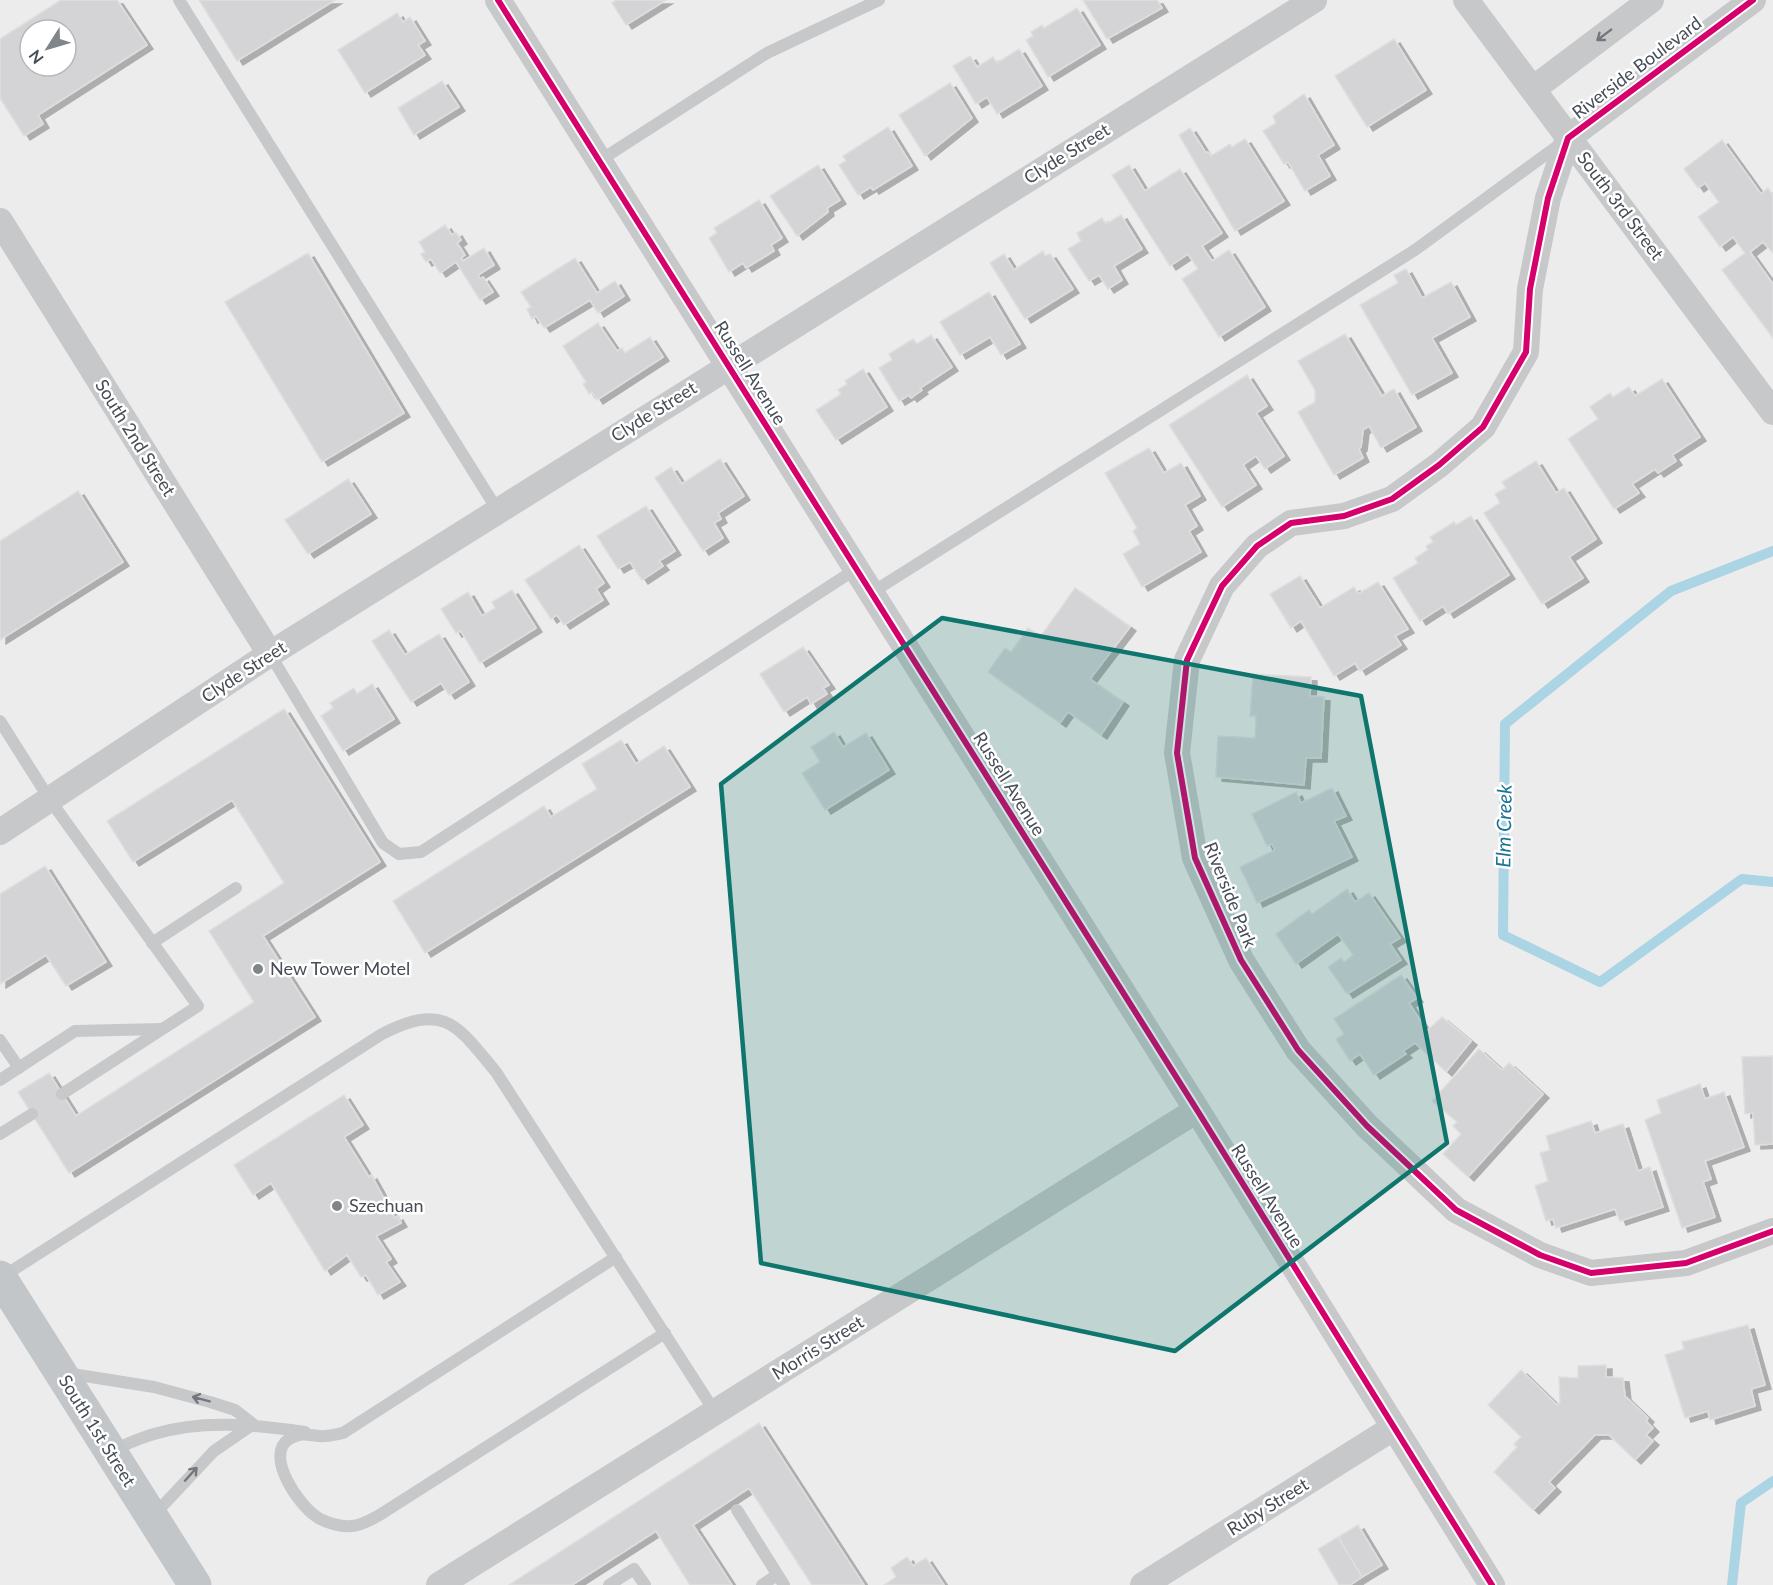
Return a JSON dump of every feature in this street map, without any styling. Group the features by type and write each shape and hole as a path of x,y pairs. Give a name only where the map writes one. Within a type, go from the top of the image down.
{"main road":[{"name":"South 1st Street","path":"0,1278 195,1585"}],"street":[{"name":"Russell Avenue","path":"498,0 1197,1110 1492,1585"},
{"name":"Clyde Street","path":"0,832 270,654 1314,0"},
{"name":"South 3rd Street","path":"1466,0 1773,412"},
{"path":"1533,89 1651,0"},
{"name":"Riverside Boulevard","path":"1569,138 1753,0"},
{"name":"Riverside Park","path":"1569,138 1548,198 1532,278 1526,352 1483,427 1439,465 1392,499 1344,516 1292,523 1257,546 1222,586 1187,660 1177,753 1195,858 1241,960 1298,1050 1367,1126 1456,1210 1540,1255 1591,1273 1686,1263 1773,1231"},
{"name":"South 2nd Street","path":"0,221 270,654"},
{"name":"Morris Street","path":"439,1585 1197,1110"},
{"name":"Ruby Street","path":"1143,1585 1394,1428"}],"lane":[{"path":"179,0 498,511"},
{"path":"599,161 767,53 879,0"},
{"path":"871,593 1415,250 1569,138"},
{"path":"270,654 383,843 399,854 421,852 856,569"},
{"path":"0,721 50,800 198,1006 62,1094"},
{"path":"152,943 236,888"},
{"path":"0,1278 382,1034 399,1025 430,1018 447,1021 466,1035 496,1072 715,1412"},
{"path":"0,1080 75,1030 161,1029"},
{"path":"0,1040 19,1068"},
{"path":"0,1134 32,1114"},
{"path":"110,1451 154,1433 203,1426 253,1424 320,1436 343,1433 616,1257"},
{"path":"306,1432 288,1440 281,1449 282,1465 290,1488 316,1516 334,1524 354,1527 378,1516 665,1333"},
{"path":"60,1372 154,1387 210,1402 235,1410 253,1424"},
{"path":"152,1518 214,1450 253,1424"},
{"path":"737,1510 780,1580 762,1585"},
{"path":"609,1585 634,1569 645,1585"}],"highlighted area":[{"path":"942,618 1361,696 1447,1143 1175,1351 761,1263 721,784"}],"building":[{"path":"61,0 117,0 147,45 38,115 43,124 24,136 0,98 0,39 18,27 18,78 78,78 78,18 33,18"},
{"path":"199,0 335,0 237,61"},
{"path":"616,0 666,0 626,25 612,3"},
{"path":"1083,0 1157,0 1162,8 1107,39"},
{"path":"1077,8 1100,45 1048,77 1026,40 1033,36 1031,32 1042,25 1044,28"},
{"path":"397,13 403,22 410,17 425,41 418,45 425,55 365,93 338,50"},
{"path":"1394,39 1426,90 1367,127 1335,76"},
{"path":"1019,49 1042,86 997,114 987,97 976,104 953,66 970,56 977,67 993,57 997,63"},
{"path":"442,81 459,107 414,135 398,108"},
{"path":"950,83 972,118 925,156 899,115"},
{"path":"1304,94 1334,145 1318,155 1330,176 1305,191 1288,162 1284,164 1263,131 1276,123 1273,116"},
{"path":"888,127 912,166 873,190 871,187 858,195 839,165 846,161 843,156"},
{"path":"1190,128 1206,153 1208,152 1211,156 1230,144 1232,147 1245,139 1284,201 1235,231 1179,135"},
{"path":"1722,140 1761,194 1768,188 1773,195 1773,253 1763,242 1750,252 1773,284 1773,338 1722,270 1745,253 1733,237 1720,247 1698,217 1719,202 1705,183 1698,188 1684,169"},
{"path":"818,165 840,200 827,208 828,212 797,236 770,196"},
{"path":"1129,165 1145,191 1180,169 1222,233 1202,246 1212,261 1229,250 1265,307 1219,337 1182,279 1198,269 1188,254 1170,266 1112,175"},
{"path":"759,200 782,238 771,245 774,251 746,268 743,263 729,272 709,238 717,233 714,228"},
{"path":"1121,215 1142,249 1114,266 1122,280 1108,289 1099,275 1089,281 1068,249 1081,241 1077,233 1102,218 1106,224"},
{"path":"445,225 452,235 456,232 461,240 457,243 465,255 461,258 463,261 484,248 494,265 478,275 480,279 483,277 493,292 480,300 456,262 440,273 431,259 426,262 421,254 425,252 419,242"},
{"path":"1043,251 1045,256 1050,254 1073,289 1025,319 990,263 1004,254 1014,270"},
{"path":"308,253 404,413 322,462 225,302"},
{"path":"575,258 597,293 615,281 624,296 598,313 590,300 544,328 536,316 532,319 527,309 531,307 521,292"},
{"path":"1406,269 1422,298 1451,282 1470,317 1432,338 1452,373 1412,395 1360,305 1398,283 1394,275"},
{"path":"989,292 1020,344 1001,355 990,337 960,355 940,322"},
{"path":"598,323 617,351 622,348 625,353 650,337 663,357 597,400 592,392 589,394 583,384 586,382 563,346"},
{"path":"1345,334 1382,396 1394,389 1416,427 1381,448 1369,426 1363,430 1359,449 1363,458 1334,475 1298,412 1315,402 1315,390 1298,361"},
{"path":"931,335 952,367 920,388 922,390 911,398 909,395 899,401 879,368 892,360 889,354 913,339 917,344"},
{"path":"863,369 887,407 836,440 816,410 841,394 838,390 847,384 845,381"},
{"path":"1247,375 1267,406 1256,413 1284,456 1265,469 1256,456 1243,465 1256,485 1222,507 1169,425"},
{"path":"1662,379 1700,437 1672,455 1676,461 1658,473 1655,469 1632,484 1639,493 1614,509 1568,439 1598,419 1590,407 1610,393 1613,397 1629,387 1635,396"},
{"path":"1149,448 1164,473 1181,463 1200,496 1185,505 1197,526 1189,531 1201,552 1142,587 1123,554 1140,544 1133,531 1137,528 1105,473"},
{"path":"720,459 744,496 718,513 721,519 714,523 723,538 703,551 655,478 671,467 682,484"},
{"path":"1536,461 1556,493 1564,488 1596,539 1569,557 1583,578 1542,604 1484,513 1500,503 1495,494 1506,488 1502,482"},
{"path":"348,479 371,514 308,554 285,520"},
{"path":"78,491 123,562 0,640 0,541"},
{"path":"646,506 675,551 659,561 663,566 642,580 630,562 618,569 597,536"},
{"path":"1471,516 1509,575 1448,614 1443,606 1420,621 1393,578 1418,563 1415,558 1428,550 1426,546 1433,542 1430,537 1454,522 1456,525"},
{"path":"579,545 604,583 596,589 603,600 564,625 557,615 551,619 525,580"},
{"path":"1300,576 1320,608 1354,587 1358,594 1378,582 1408,629 1395,636 1401,645 1360,671 1355,663 1334,676 1301,621 1291,628 1270,594"},
{"path":"1075,588 1130,627 1090,679 1123,702 1101,735 1068,712 1060,723 988,672 1005,648 1011,652 1028,628 1041,636"},
{"path":"512,590 536,628 480,663 461,631 456,633 441,609 468,592 482,616 495,608 492,602"},
{"path":"389,630 405,655 439,634 469,682 449,695 441,683 411,702 372,641"},
{"path":"803,647 829,685 823,688 827,694 811,704 807,697 784,712 760,674"},
{"path":"1253,674 1311,677 1310,696 1324,697 1321,758 1306,758 1304,785 1216,777 1218,736 1255,738 1256,716 1250,716"},
{"path":"372,684 394,719 343,751 321,716 333,708 330,703 354,688 357,694"},
{"name":"New Tower Motel","path":"284,709 380,862 263,936 315,1017 69,1173 18,1092 49,1073 76,1116 254,1002 209,931 284,883 232,800 133,862 107,821"},
{"path":"834,732 843,747 866,733 889,770 825,810 802,773 820,762 811,747"},
{"path":"621,740 636,764 664,746 690,787 425,953 393,901 544,806 551,817 597,789 582,764"},
{"path":"1332,788 1346,816 1334,821 1352,857 1257,903 1240,867 1275,850 1272,844 1267,846 1252,814 1296,792 1301,803"},
{"path":"45,866 106,962 66,986 46,955 0,984 0,894"},
{"path":"1347,889 1355,902 1369,893 1400,938 1390,944 1401,960 1347,994 1328,967 1341,958 1344,962 1353,955 1338,934 1296,964 1276,934 1309,910 1312,914"},
{"path":"1401,975 1417,998 1409,1003 1427,1031 1442,1017 1471,1041 1446,1072 1415,1043 1403,1051 1406,1054 1374,1075 1360,1054 1350,1061 1336,1039 1344,1034 1334,1019"},
{"path":"1479,1049 1502,1070 1509,1063 1543,1094 1468,1177 1443,1154 1461,1134 1453,1126 1457,1122 1432,1101"},
{"path":"1773,1056 1773,1144 1755,1145 1753,1113 1745,1114 1742,1057"},
{"path":"1700,1084 1705,1099 1724,1092 1744,1147 1705,1161 1711,1179 1703,1182 1715,1217 1682,1228 1645,1120 1661,1113 1657,1100"},
{"name":"Szechuan","path":"344,1095 363,1125 344,1137 369,1177 371,1175 395,1218 397,1216 401,1223 376,1236 391,1259 386,1262 400,1282 378,1295 366,1275 361,1277 347,1255 325,1271 271,1183 253,1195 234,1165"},
{"path":"1591,1121 1595,1133 1623,1124 1638,1171 1650,1167 1663,1207 1620,1221 1615,1209 1556,1228 1553,1219 1546,1221 1535,1186 1548,1181 1540,1153 1550,1150 1546,1136"},
{"path":"1748,1325 1765,1385 1751,1389 1755,1406 1710,1420 1708,1411 1685,1418 1665,1355 1684,1349 1682,1342"},
{"path":"1606,1365 1606,1377 1623,1378 1625,1396 1648,1418 1646,1421 1653,1428 1646,1435 1653,1441 1635,1460 1609,1435 1595,1435 1549,1482 1555,1488 1533,1510 1494,1472 1517,1447 1514,1444 1521,1437 1488,1405 1521,1370 1557,1405 1560,1402 1559,1377 1578,1378 1578,1366"},
{"path":"759,1423 864,1585 812,1585 749,1488 693,1525 732,1585 690,1585 656,1531 572,1585 509,1585"},
{"path":"1358,1525 1382,1565 1362,1577 1338,1537"},
{"path":"1338,1537 1362,1577 1350,1585 1339,1585 1318,1549"},
{"path":"907,1557 913,1566 926,1558 944,1585 884,1585 896,1577 891,1568"}],"waterway":[{"name":"Elm Creek","path":"1773,551 1671,591 1505,724 1503,935 1600,982 1742,879 1773,882"},
{"name":"Elm Creek","path":"1732,1585 1741,1503 1773,1481"}],"cycle path":[{"path":"498,0 1197,1110 1492,1585"},
{"path":"1753,0 1568,138 1548,198 1530,289 1526,352 1483,427 1439,465 1392,499 1344,516 1291,523 1257,546 1222,586 1187,660 1177,753 1195,858 1241,960 1298,1050 1367,1126 1456,1210 1540,1255 1591,1273 1686,1263 1773,1231"}],"place":[{"name":"New Tower Motel","path":"258,969"},
{"name":"Szechuan","path":"337,1206"}]}
